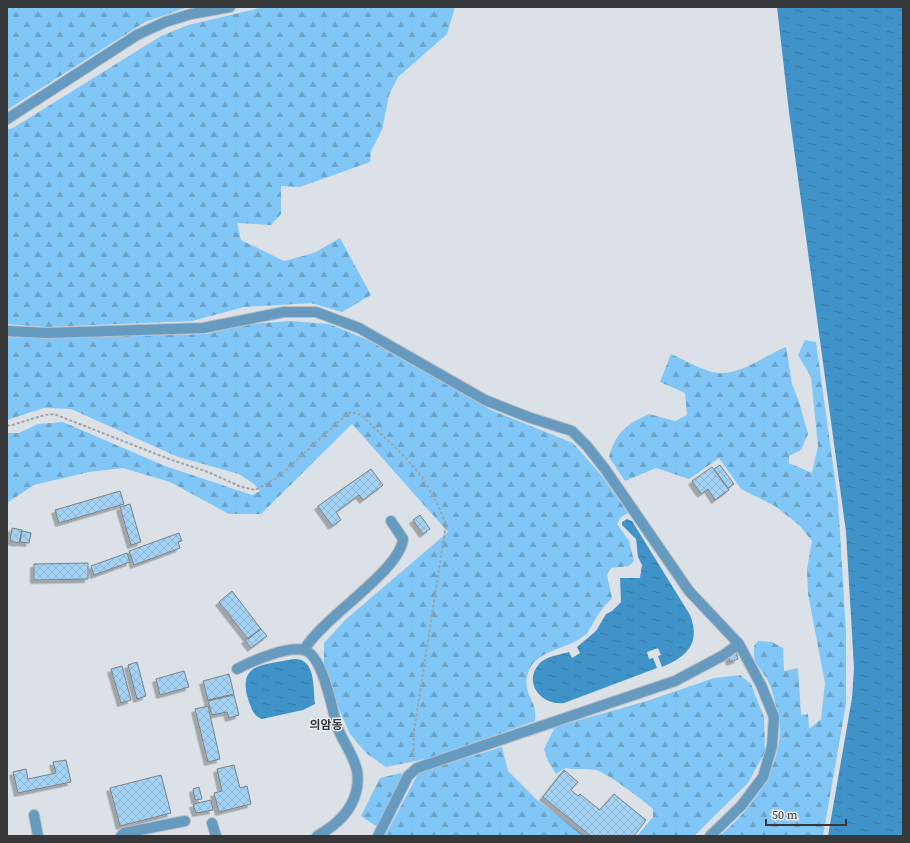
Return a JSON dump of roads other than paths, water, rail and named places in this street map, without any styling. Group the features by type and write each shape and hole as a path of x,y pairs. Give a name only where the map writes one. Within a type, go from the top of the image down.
{"street":[{"path":"7,119 136,35 165,22 191,14 230,7"},
{"path":"7,332 47,333 203,328 284,312 316,312 359,328 485,400 572,432 587,446 605,469 689,591 739,644 761,685 774,717 772,746 763,777 755,790 741,806 710,836"},
{"path":"304,650 318,631 373,580 400,552 403,539 392,521"},
{"path":"378,836 408,776 417,768 675,681 722,656 739,644"},
{"path":"237,669 266,656 288,651 304,650 316,659 331,699 337,726 357,770 358,780 353,802 346,814 337,824 317,836"},
{"path":"34,816 38,836"},
{"path":"122,836 124,833 185,821"},
{"path":"212,823 216,836"}],"water":[{"path":"777,7 903,7 903,836 828,836 852,698 854,668 846,532 789,112"},
{"path":"627,519 632,521 690,615 694,634 690,648 678,659 662,667 658,656 661,655 658,648 647,652 649,659 653,658 657,668 564,703 548,701 542,697 534,685 533,678 535,670 540,663 550,657 569,652 572,658 580,653 577,647 596,631 606,614 612,611 621,602 620,578 640,578 642,565 638,557 636,539 622,525 622,522"},
{"path":"294,659 301,660 306,663 310,669 315,704 303,710 262,719 259,718 251,708 248,699 246,687 247,678 250,672 256,667"}],"district":[{"name":"의암동","path":"326,725"}]}
